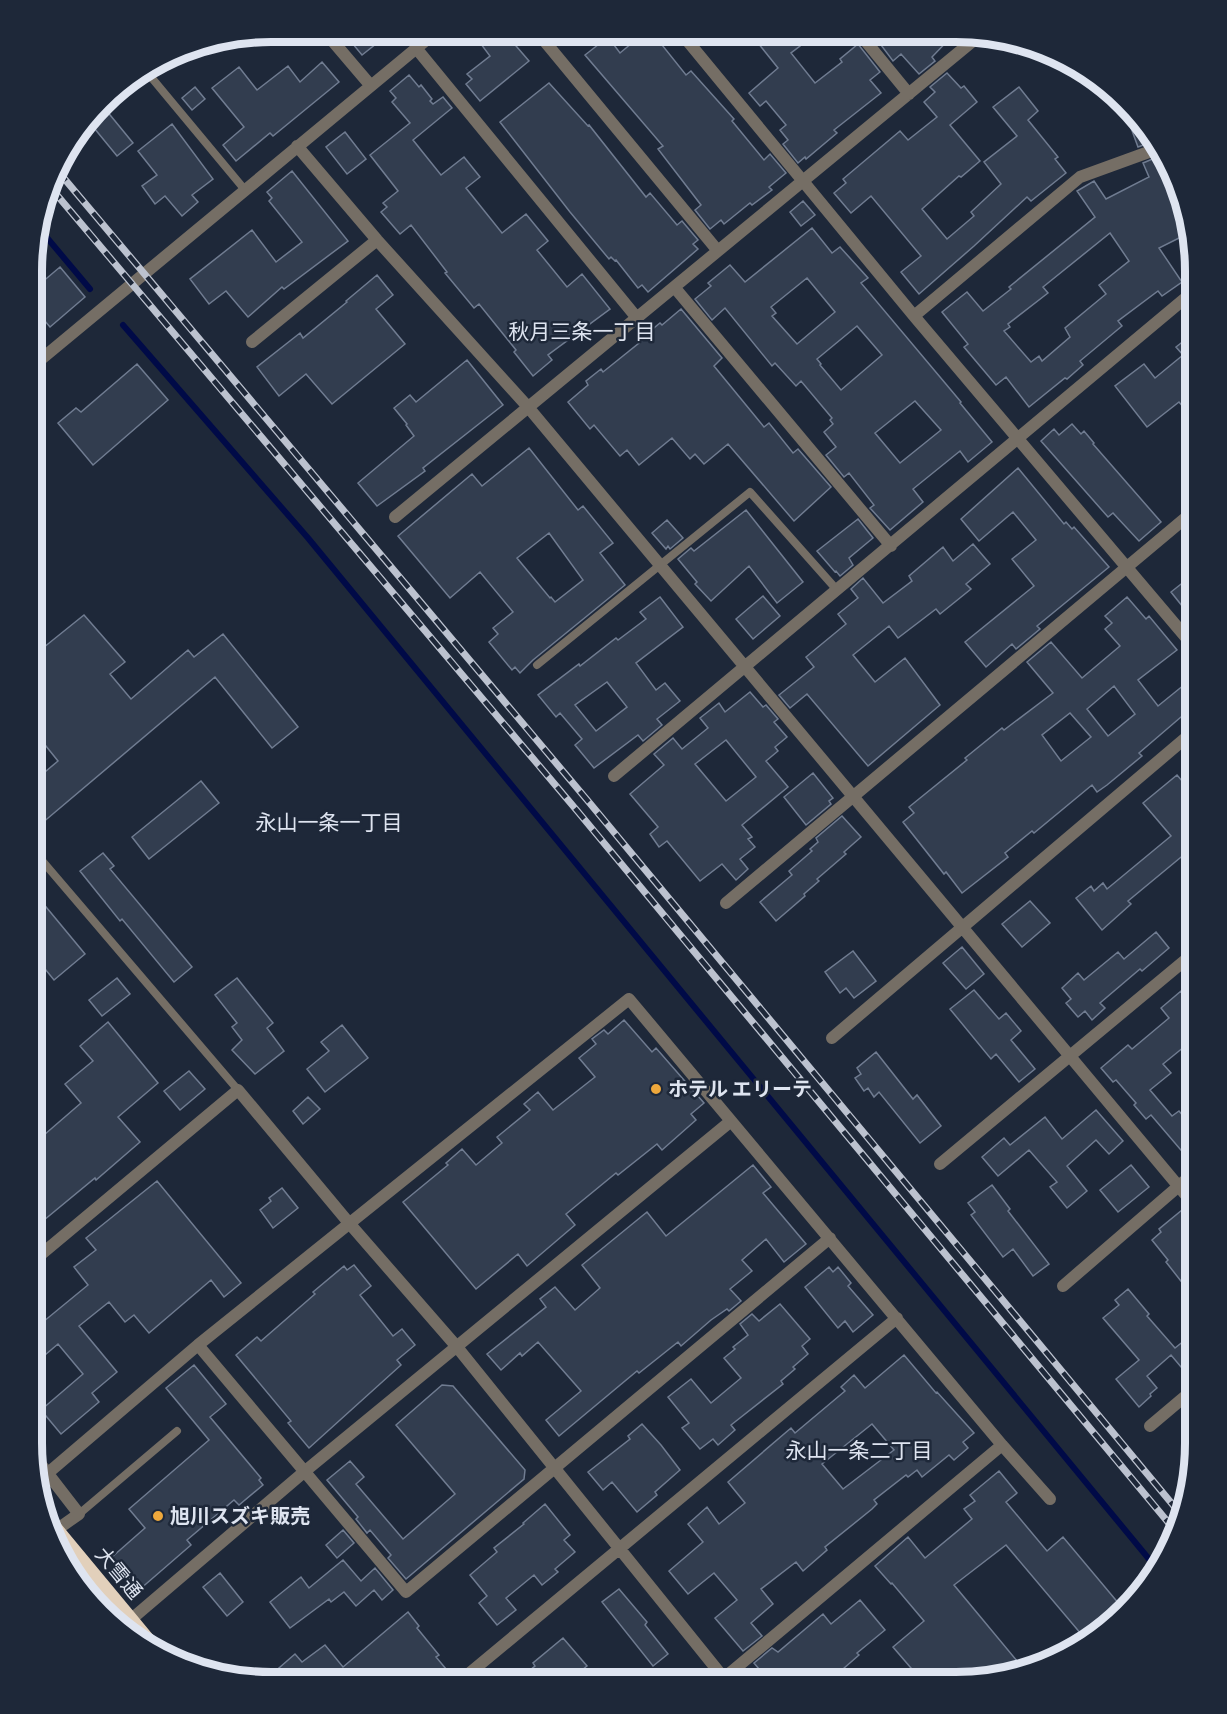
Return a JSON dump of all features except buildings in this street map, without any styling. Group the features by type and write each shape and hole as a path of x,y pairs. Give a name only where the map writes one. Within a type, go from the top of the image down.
{"highway":[{"name":"大雪通","path":"70,1552 112,1607"}],"street":[{"path":"334,42 371,86"},
{"path":"42,359 421,42"},
{"path":"545,42 718,251"},
{"path":"688,42 914,316 1185,636"},
{"path":"866,42 909,94"},
{"path":"395,517 971,42"},
{"path":"416,48 637,318"},
{"path":"297,147 377,240 528,407 1185,1194"},
{"path":"914,316 1080,177 1151,151"},
{"path":"252,342 377,240"},
{"path":"675,288 891,546"},
{"path":"614,776 1185,299"},
{"path":"726,903 1185,518"},
{"path":"832,1038 1185,738"},
{"path":"940,1164 1185,960"},
{"path":"48,1473 198,1345 629,999 1002,1445 1050,1499"},
{"path":"42,1254 238,1090 457,1347 719,1672"},
{"path":"128,1622 304,1472 731,1121"},
{"path":"1063,1286 1185,1180"},
{"path":"198,1345 406,1592 830,1238"},
{"path":"471,1672 897,1318"},
{"path":"1150,1426 1185,1396"},
{"path":"734,1672 1002,1445"},
{"path":"43,1467 79,1514 58,1527"}],"lane":[{"path":"151,77 245,190"},
{"path":"537,665 750,492 837,590"},
{"path":"42,861 238,1090"},
{"path":"79,1514 177,1431"}],"waterway":[{"path":"45,235 90,289"},
{"path":"123,325 308,538 1151,1562"}],"railway":[{"path":"62,176 588,801 1176,1508"},
{"path":"55,193 579,813 1170,1525"}],"place":[{"name":"ホテル エリーテ","path":"656,1089"},
{"name":"旭川スズキ販売","path":"158,1516"}],"district":[{"name":"秋月三条一丁目","path":"582,332"},
{"name":"永山一条一丁目","path":"329,823"},
{"name":"永山一条二丁目","path":"859,1451"}]}
